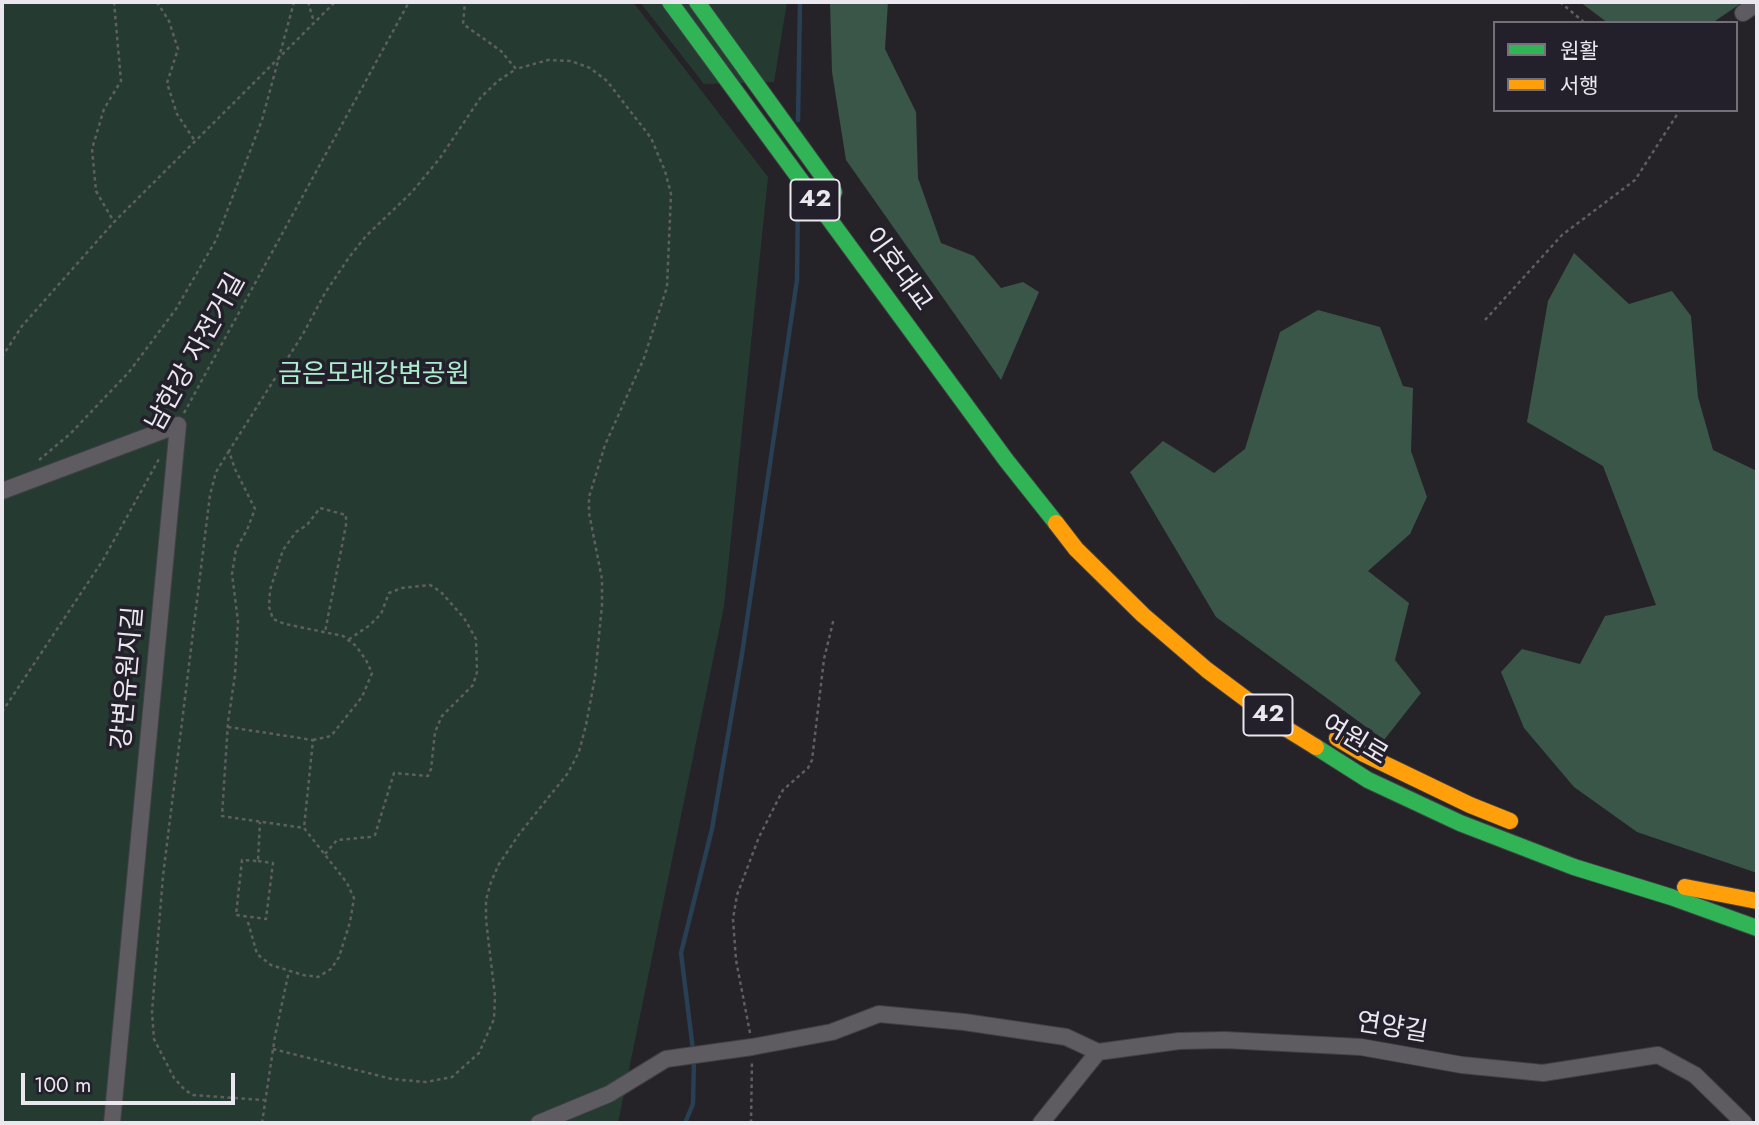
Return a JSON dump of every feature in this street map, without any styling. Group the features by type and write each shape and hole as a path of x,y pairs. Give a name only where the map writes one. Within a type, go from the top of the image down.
{"highway":[{"name":"이호대교","path":"670,2 960,398"},
{"name":"42","path":"697,2 841,201"},
{"name":"여원로","path":"960,398 1076,549 1143,615 1208,670 1282,726 1368,780 1460,823 1574,867 1757,913"},
{"name":"여원로","path":"1322,729 1364,754 1470,805 1520,825"},
{"name":"여원로","path":"1607,860 1757,928"},
{"path":"1670,890 1757,901"},
{"path":"1670,890 1757,942"}],"street":[{"path":"1743,13 1757,3"},
{"path":"2,491 178,425"},
{"name":"강변유원지길","path":"112,1123 178,425"},
{"path":"539,1123 609,1094 666,1059 832,1032 879,1014 964,1022 1066,1037 1098,1052 1041,1123"},
{"name":"연양길","path":"1098,1052 1179,1041 1225,1040 1348,1046 1462,1065 1543,1073 1658,1055 1695,1075 1744,1123"}],"path":[{"path":"114,2 121,81 104,109 92,149 96,191 114,222"},
{"path":"157,2 169,21 178,49 167,83 177,114 195,141"},
{"name":"남한강 자전거길","path":"32,466 71,433 129,372 176,309 216,240 262,120 294,2"},
{"path":"309,2 314,23"},
{"path":"2,357 22,326 114,222 335,2"},
{"name":"남한강 자전거길","path":"178,425 409,2"},
{"path":"465,2 463,24 501,51 516,69"},
{"path":"1560,2 1583,21"},
{"path":"264,1101 193,1095 174,1078 154,1040 152,1012 163,876 210,495 216,472 350,256 366,236 412,192 440,158 481,97 516,69 548,60 571,61 590,68 607,80 651,138 671,194 667,287 644,358 605,445 589,498 589,513 602,579 602,605 595,677 579,752 568,773 499,864 486,900 495,996 494,1019 479,1053 452,1077 426,1082 392,1079 273,1049"},
{"path":"1486,320 1562,235 1635,180 1680,112"},
{"path":"229,451 255,509 236,549 232,574 238,621 222,817 304,828 347,883 354,898 350,922 338,957 331,969 318,977 271,965 257,954 248,922"},
{"name":"남한강 자전거길","path":"2,712 103,560 159,459"},
{"path":"228,727 313,740 331,736 362,697 372,673 366,660 348,640 343,636 285,624 273,619 269,607 270,590 283,550 296,532 307,525 320,509 346,515 325,632"},
{"path":"325,854 337,840 375,835 394,772 428,776 432,769 436,732 442,716 473,685 477,672 476,639 464,618 441,592 430,585 402,588 389,593 381,614 348,640"},
{"path":"751,1123 733,919 737,895 759,837 783,790 808,768 812,761 824,659 834,618"},
{"path":"304,828 313,740"},
{"path":"257,861 260,822"},
{"path":"242,860 257,861 273,863 266,919 236,915 242,860"},
{"path":"262,1123 273,1049 289,971"}],"green space":[{"name":"금은모래강변공원","path":"2,2 633,2 768,177 724,606 618,1123 2,1123"},
{"path":"640,2 787,2 774,82 704,84"},
{"path":"830,2 888,2 885,49 916,112 918,178 941,243 974,256 1001,288 1023,282 1039,292 1001,380 846,160 832,72"},
{"path":"1580,2 1743,2 1715,21 1605,21"},
{"path":"1574,253 1629,304 1672,291 1691,316 1698,397 1713,450 1757,471 1757,873 1637,832 1574,787 1524,728 1501,672 1522,649 1580,664 1605,616 1656,605 1603,466 1527,422 1548,301"},
{"path":"1318,310 1380,327 1403,386 1413,388 1411,451 1427,497 1410,534 1368,571 1409,603 1395,660 1421,693 1384,740 1216,617 1130,472 1163,441 1214,473 1245,449 1280,332"}],"waterway":[{"path":"798,120 800,2"},
{"path":"693,1050 681,953 712,829 742,654 797,280 798,195"},
{"path":"685,1123 693,1104 694,1059"}],"traffic: fast":[{"path":"670,2 1006,460 1056,523"},
{"path":"697,2 834,192"},
{"path":"1316,747 1368,780 1460,823 1574,867 1671,897 1757,928"}],"traffic: slow":[{"path":"1056,523 1076,549 1143,615 1207,670 1282,726 1316,747"},
{"path":"1337,738 1364,754 1470,805 1510,821"},
{"path":"1685,887 1757,901"}]}
